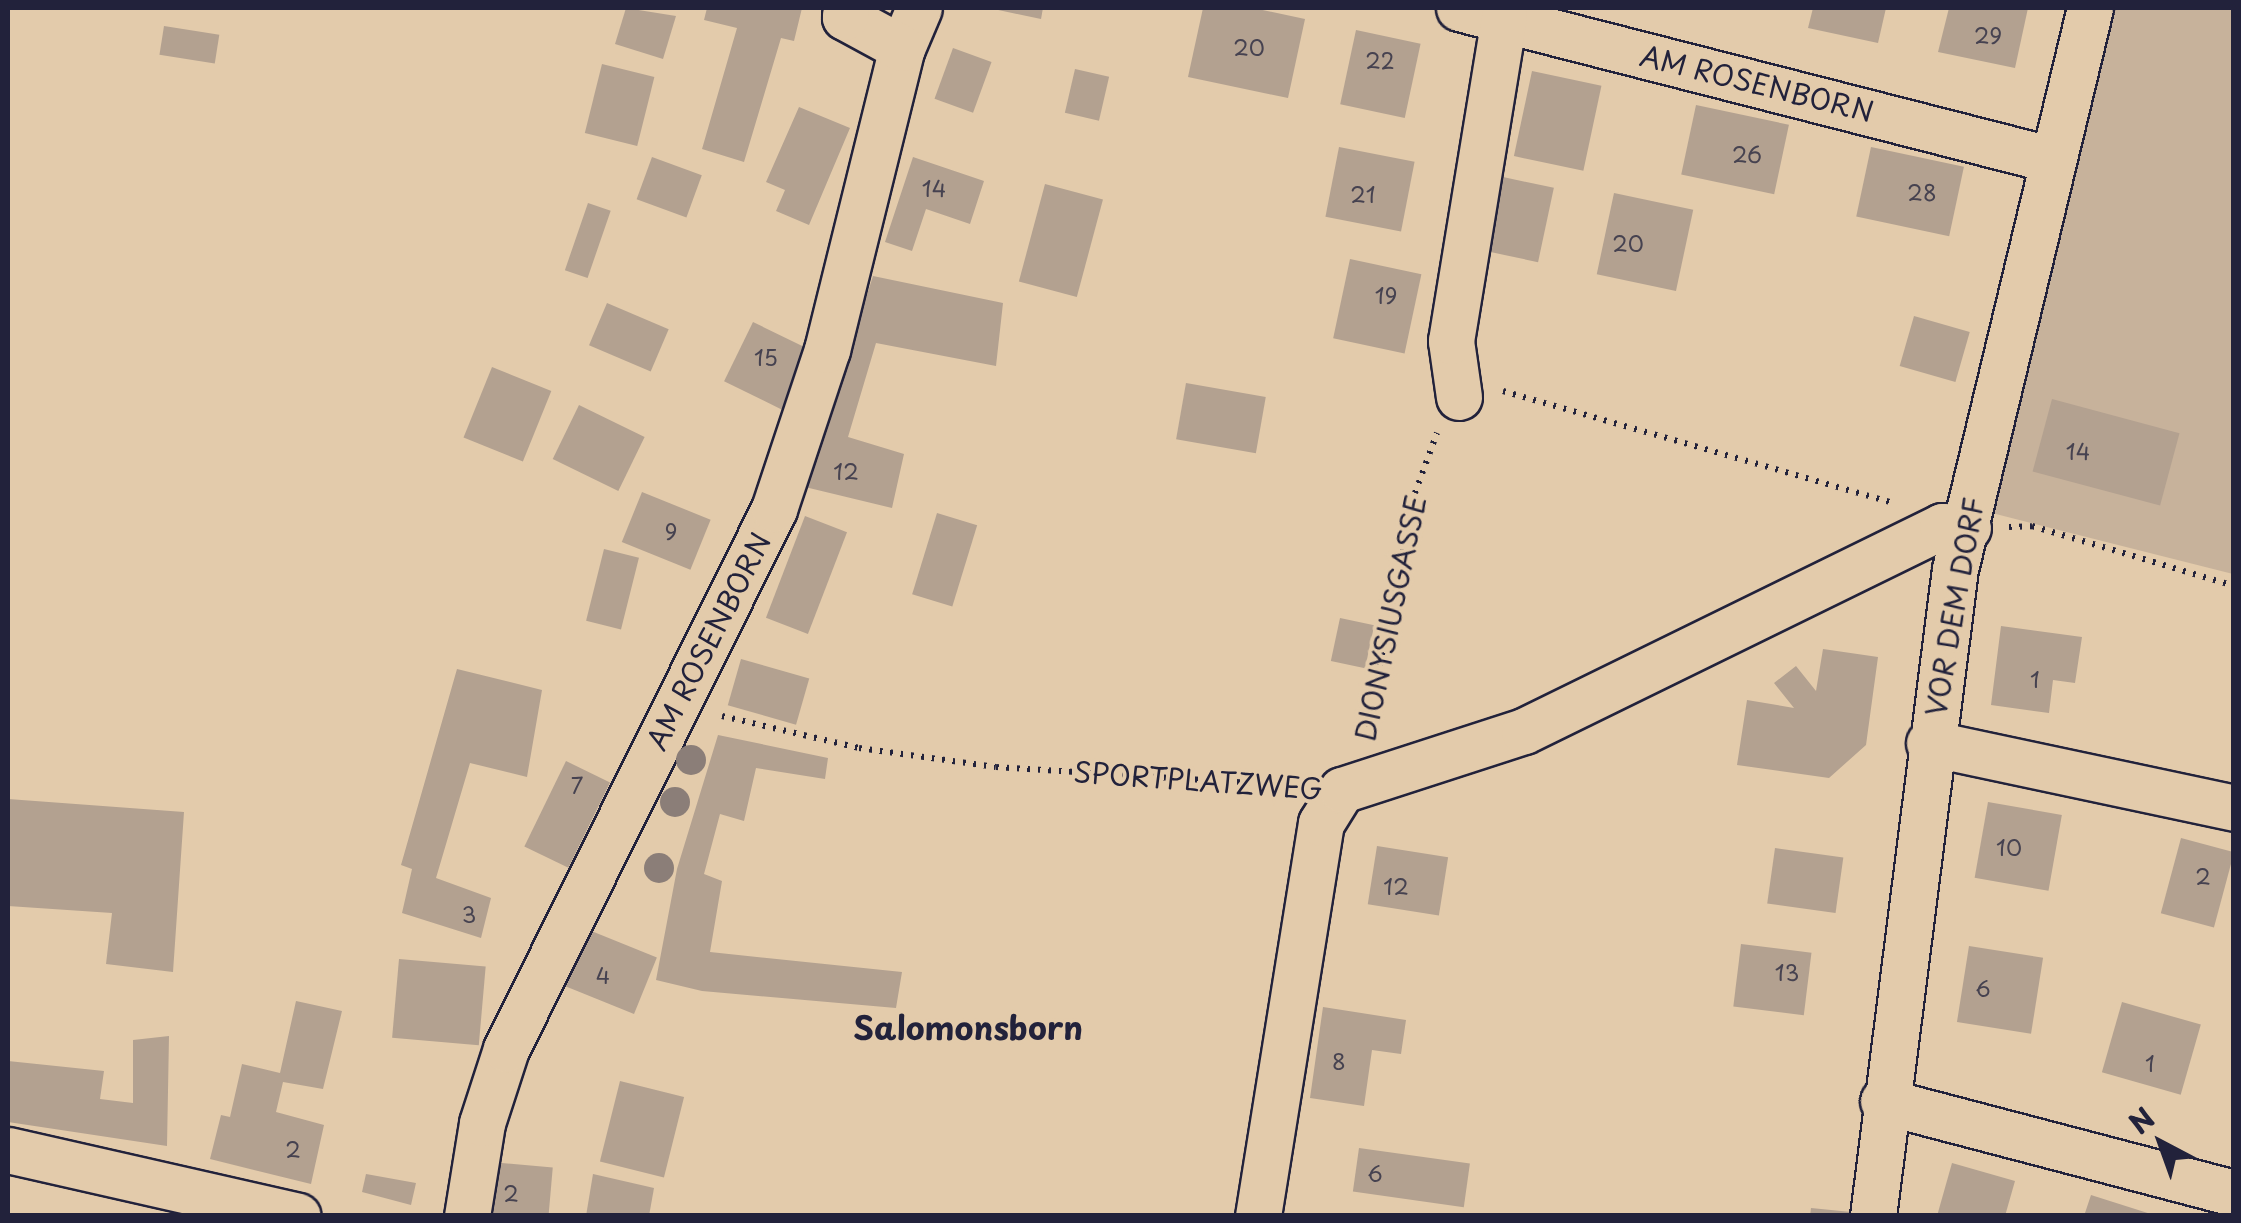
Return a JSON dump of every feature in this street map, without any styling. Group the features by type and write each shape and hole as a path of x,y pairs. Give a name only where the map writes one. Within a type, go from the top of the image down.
{"street":[{"name":"AM ROSENBORN","path":"467,1216 482,1124 506,1049 780,492 827,350 910,28 845,16 846,8"},
{"name":"VOR DEM DORF","path":"1873,1216 1883,1101 1954,570 1955,527 2054,160 2090,8"},
{"name":"AM ROSENBORN","path":"1474,10 2054,160"},
{"path":"1459,397 1451,342 1474,10"},
{"name":"SPORTPLATZWEG","path":"1342,790 1524,731 1955,527"},
{"path":"1930,743 2234,808"},
{"path":"1258,1216 1321,823 1342,790"},
{"path":"1883,1101 2234,1193"},
{"path":"8,1150 298,1216"}],"path":[{"path":"1459,397 1492,388 1914,509 1955,527 2032,526 2234,586"},
{"name":"DIONYSIUSGASSE","path":"1342,790 1359,766 1415,493 1436,435 1459,397"},
{"name":"SPORTPLATZWEG","path":"682,695 707,712 859,748 996,767 1342,790"}],"shaded area":[{"path":"2108,8 2233,8 2233,574 1988,512"}],"building":[{"path":"626,8 676,16 663,59 615,44"},
{"path":"707,8 802,8 794,41 781,38 744,162 702,149 737,28 704,20"},
{"path":"989,8 1043,8 1041,19"},
{"path":"1203,8 1253,8 1305,19 1288,98 1188,77"},
{"path":"1813,8 1886,8 1878,43 1808,28"},
{"path":"1949,8 2028,8 2015,68 1938,52"},
{"path":"164,26 219,35 215,63 159,55"},
{"path":"1356,30 1421,44 1405,118 1340,104"},
{"path":"953,48 992,62 973,113 935,99"},
{"path":"602,64 654,77 637,146 585,133"},
{"path":"1075,69 1109,77 1099,121 1065,113"},
{"path":"1532,71 1601,86 1583,171 1514,156"},
{"path":"1696,105 1789,125 1774,194 1681,174"},
{"path":"799,107 850,128 809,225 776,211 785,190 766,182"},
{"path":"1339,147 1415,162 1401,231 1325,217"},
{"path":"1871,147 1964,167 1949,236 1856,216"},
{"path":"652,157 702,175 686,217 637,199"},
{"path":"913,157 984,181 970,224 926,209 912,251 885,242"},
{"path":"1503,177 1554,188 1538,262 1487,251"},
{"path":"1045,184 1103,200 1077,297 1019,282"},
{"path":"1614,193 1693,210 1676,291 1597,274"},
{"path":"588,203 611,211 588,278 565,270"},
{"path":"1350,259 1421,274 1405,353 1333,338"},
{"path":"873,276 1003,303 996,366 876,343 848,437 904,454 892,508 805,487"},
{"path":"607,303 669,329 651,372 589,345"},
{"path":"1914,316 1970,332 1955,382 1900,366"},
{"path":"753,322 811,350 782,409 724,381"},
{"path":"492,367 551,391 523,461 464,437"},
{"path":"1186,383 1266,397 1256,453 1176,439"},
{"path":"2052,399 2180,433 2160,506 2033,471"},
{"path":"579,405 645,437 618,491 553,459"},
{"path":"642,492 711,520 690,570 622,542"},
{"path":"937,513 977,525 952,607 912,594"},
{"path":"805,516 847,532 808,634 766,618"},
{"path":"604,549 639,558 621,630 586,621"},
{"path":"1340,618 1374,625 1365,668 1331,661"},
{"path":"2001,626 2082,637 2075,683 2053,680 2049,713 1991,705"},
{"path":"1823,649 1878,657 1866,745 1829,778 1737,765 1747,700 1794,708 1774,683 1796,666 1816,691"},
{"path":"741,659 809,679 796,725 728,705"},
{"path":"457,669 542,690 527,777 470,763 436,878 491,898 481,938 402,913 412,869 401,865"},
{"path":"718,735 828,758 825,779 756,768 744,821 720,814 704,874 722,881 710,952 902,972 896,1008 702,991 656,980 677,869"},
{"path":"566,761 610,782 568,868 524,846"},
{"path":"8,799 184,812 173,972 106,964 112,913 8,906"},
{"path":"1988,802 2062,815 2048,891 1975,878"},
{"path":"2181,838 2234,852 2214,928 2161,913"},
{"path":"1377,846 1448,857 1439,916 1368,904"},
{"path":"1775,848 1843,858 1836,913 1767,903"},
{"path":"579,926 657,957 634,1014 556,983"},
{"path":"1741,944 1811,953 1804,1015 1733,1007"},
{"path":"1969,946 2043,958 2031,1034 1957,1022"},
{"path":"399,959 486,967 479,1045 392,1038"},
{"path":"296,1001 342,1011 323,1089 283,1082 276,1112 324,1125 311,1184 210,1159 221,1115 230,1117 242,1064 280,1073"},
{"path":"2122,1002 2201,1025 2181,1095 2102,1072"},
{"path":"1323,1007 1406,1020 1401,1054 1372,1050 1364,1106 1310,1098"},
{"path":"169,1036 167,1146 8,1122 8,1061 104,1071 100,1099 133,1103 133,1040"},
{"path":"620,1081 684,1097 664,1178 600,1162"},
{"path":"1359,1148 1470,1164 1464,1207 1353,1192"},
{"path":"491,1162 553,1167 549,1216 486,1216"},
{"path":"1952,1163 2015,1181 2005,1216 1937,1216"},
{"path":"366,1174 416,1183 411,1205 362,1192"},
{"path":"593,1174 654,1188 649,1216 586,1216"},
{"path":"2091,1195 2154,1215 2154,1216 2084,1216"},
{"path":"1811,1208 1851,1212 1851,1216 1810,1216"}],"district":[{"name":"Salomonsborn","path":"968,1027"}]}
